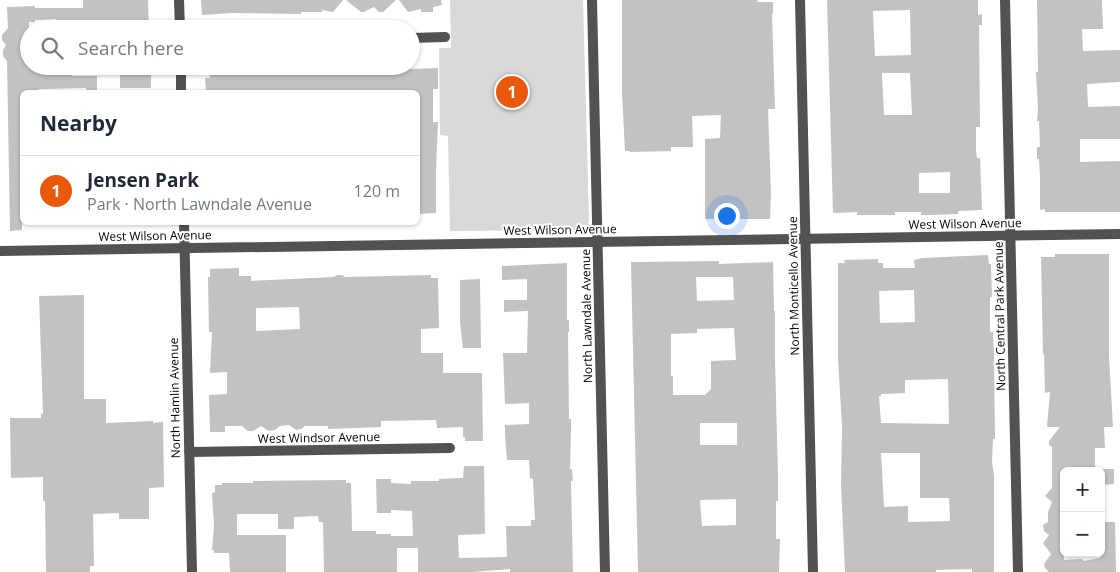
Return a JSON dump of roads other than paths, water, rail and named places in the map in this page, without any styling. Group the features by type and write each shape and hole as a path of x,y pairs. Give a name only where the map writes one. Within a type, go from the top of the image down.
{"street":[{"path":"179,0 180,20"},
{"name":"North Lawndale Avenue","path":"592,0 605,572"},
{"name":"North Monticello Avenue","path":"800,0 812,572"},
{"name":"North Central Park Avenue","path":"1005,0 1018,572"},
{"path":"420,38 445,37"},
{"path":"181,75 181,90"},
{"name":"North Hamlin Avenue","path":"184,225 192,572"},
{"name":"West Wilson Avenue","path":"0,251 1120,234"},
{"name":"West Windsor Avenue","path":"189,452 450,448"}],"place":[{"name":"Jensen Park","path":"512,92"}]}
